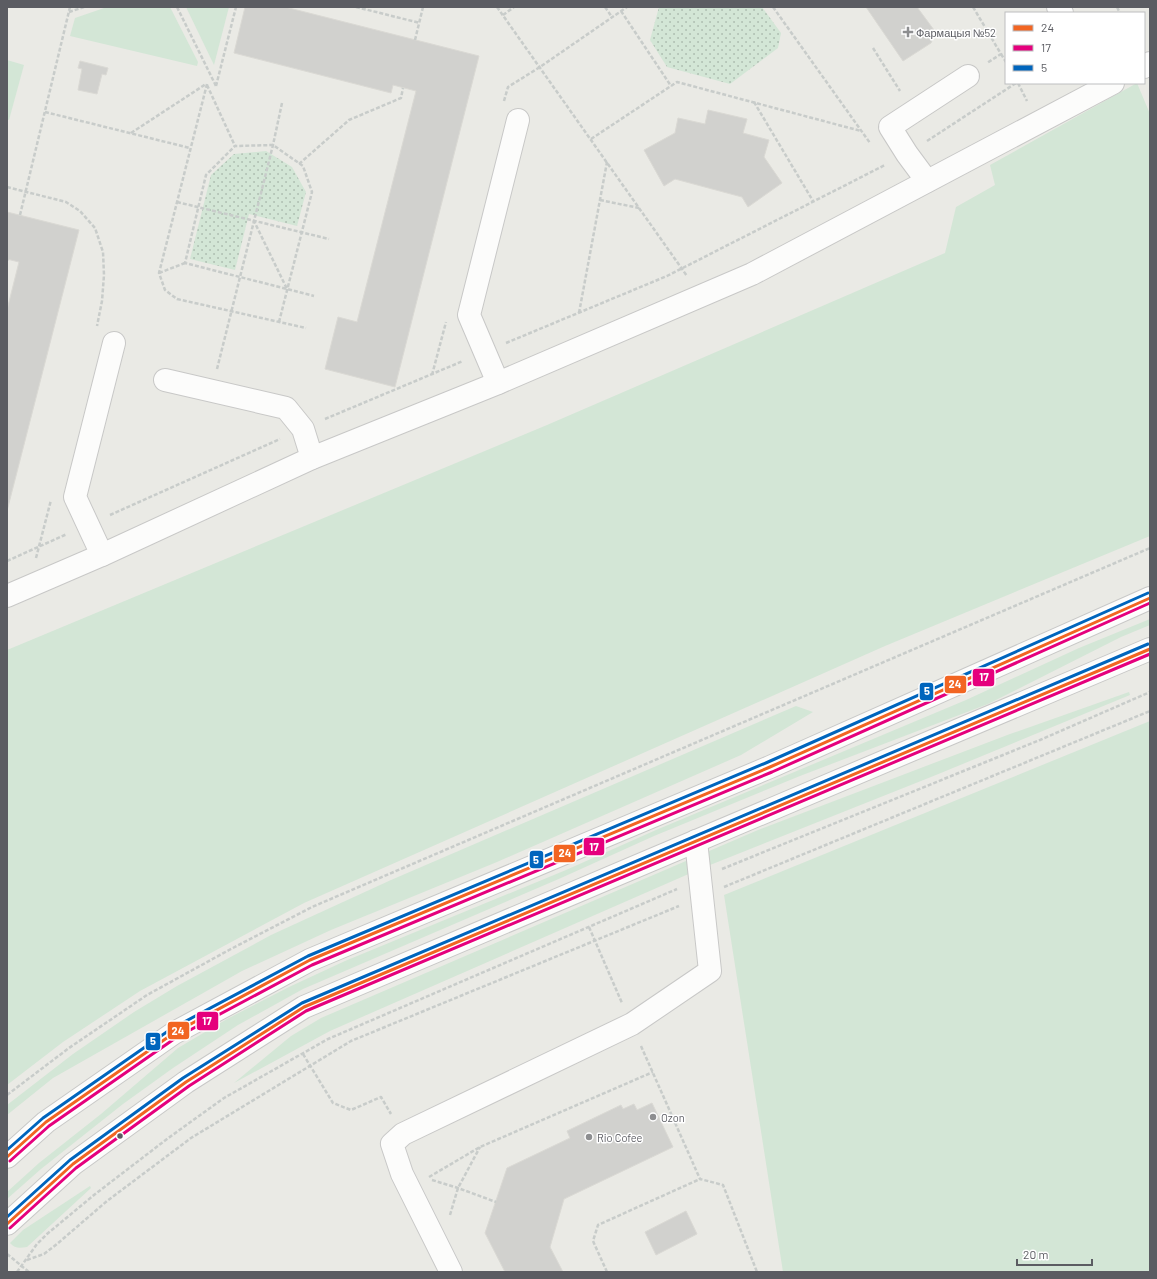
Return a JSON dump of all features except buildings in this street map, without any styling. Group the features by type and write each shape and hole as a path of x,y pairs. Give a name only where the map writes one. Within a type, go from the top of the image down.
{"street":[{"path":"927,181 907,154 890,127 968,76"},
{"path":"7,596 102,555 312,458 498,383 752,274 1104,85"},
{"path":"498,383 468,316 518,120"},
{"path":"102,555 75,497 114,343"},
{"path":"165,380 286,408 303,429 312,458"},
{"path":"7,1157 46,1122 174,1033 310,960 770,767 1150,598"},
{"path":"7,1224 73,1164 186,1082 304,1007 1150,649"},
{"path":"451,1272 402,1174 392,1144 403,1134 632,1024 710,971 696,841"}],"path":[{"path":"20,215 70,7"},
{"path":"69,12 84,7"},
{"path":"177,7 216,86 236,7"},
{"path":"356,7 420,23"},
{"path":"415,40 423,7"},
{"path":"497,7 682,268"},
{"path":"503,15 514,7"},
{"path":"605,7 612,17"},
{"path":"540,67 627,7"},
{"path":"773,7 873,148"},
{"path":"621,11 671,86"},
{"path":"873,48 913,112"},
{"path":"1001,54 1005,60"},
{"path":"591,139 677,82 861,131"},
{"path":"131,133 207,84"},
{"path":"207,84 235,146"},
{"path":"207,84 159,273 165,290 177,299 306,328"},
{"path":"7,561 303,429 667,276 907,154 1014,84"},
{"path":"299,164 349,120 401,98 403,88"},
{"path":"754,102 813,201"},
{"path":"211,390 282,103"},
{"path":"45,112 190,148"},
{"path":"185,263 206,175 235,146 273,144 303,166 312,192 279,322"},
{"path":"881,159 885,165"},
{"path":"578,313 607,162"},
{"path":"7,187 66,202 80,211 95,228 103,252 104,275 102,301 95,334"},
{"path":"600,200 640,208"},
{"path":"177,202 328,239"},
{"path":"254,221 287,289"},
{"path":"159,273 185,263 314,296"},
{"path":"29,586 52,494"},
{"path":"7,1095 69,1048 147,995 312,907 1150,548"},
{"path":"26,1260 44,1254 107,1201 191,1138 351,1041 595,940 701,887 1150,692"},
{"path":"17,1272 37,1244 47,1234 94,1195 167,1139 224,1098 328,1039 588,927 701,887 1150,711"},
{"path":"588,927 700,1179"},
{"path":"303,1054 333,1103 351,1110 381,1097"},
{"path":"496,1202 426,1178 480,1147 653,1072"},
{"path":"449,1221 458,1188 480,1147"},
{"path":"607,1272 593,1241 598,1225 700,1179 723,1185 757,1272"},
{"path":"7,1254 29,1272"}],"green space":[{"path":"107,7 170,7 198,62 197,66 70,36 75,18"},
{"path":"186,7 229,7 214,65"},
{"path":"659,7 762,7 781,33 778,48 730,84 667,67 650,40"},
{"path":"7,60 24,65 9,120 7,119"},
{"path":"1137,84 1150,114 1150,536 885,646 304,903 140,991 63,1042 7,1085 7,650 547,425 945,253 956,207 995,185 990,165"},
{"path":"266,151 292,167 306,192 297,226 249,214 235,270 190,259 211,175 234,154"},
{"path":"1150,619 1150,625 1121,637 988,704 800,776 654,836 561,878 303,989 238,1025 173,1068 123,1104 41,1169 7,1199 7,1192 39,1163 101,1114 178,1048 227,1019 289,987 345,961 566,870 656,830 966,700 1079,648"},
{"path":"1129,692 1130,695 936,775 700,869 330,1031 234,1083 291,1036 321,1018 758,830 1010,734"},
{"path":"796,706 813,712 741,755 497,862 331,930 242,971 53,1078 7,1115 7,1105 73,1054 134,1012 177,986 271,935 391,880"},
{"path":"1150,721 1150,1272 783,1272 724,895"},
{"path":"90,1186 91,1188 27,1247 20,1248 10,1243 23,1230"}],"transit line":[{"name":"5","path":"7,1150 43,1118 171,1029 308,956 768,762 1148,593"},
{"name":"24","path":"7,1157 46,1122 174,1033 310,960 770,767 1150,598"},
{"name":"17","path":"10,1161 49,1126 177,1037 312,965 772,772 1150,603"},
{"name":"5","path":"7,1217 70,1160 183,1078 302,1003 1148,644"},
{"name":"24","path":"7,1224 73,1164 186,1082 304,1007 1150,649"},
{"name":"17","path":"10,1228 76,1168 189,1086 306,1011 1150,654"}],"place":[{"name":"Фармацыя №52","path":"908,32"},
{"name":"Ozon","path":"653,1117"},
{"name":"Rio Cofee","path":"589,1137"}]}
